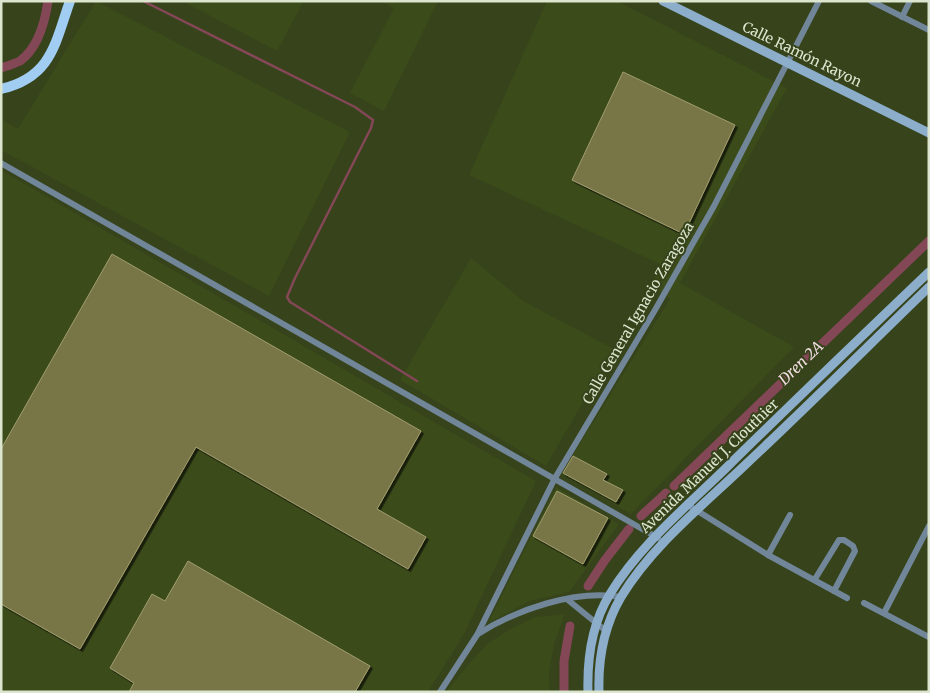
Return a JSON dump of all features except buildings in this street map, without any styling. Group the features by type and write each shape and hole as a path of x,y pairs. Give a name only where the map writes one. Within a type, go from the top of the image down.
{"main road":[{"path":"1,89 26,80 49,58 61,31 70,1"},
{"name":"Calle Ramón Rayon","path":"663,1 929,133"},
{"name":"Avenida Manuel J. Clouthier","path":"588,692 587,674 590,644 596,624 609,595 624,573 656,536 929,272"},
{"name":"Avenida Manuel J. Clouthier","path":"599,692 602,650 606,631 621,597 633,579 665,542 929,287"}],"street":[{"name":"Calle General Ignacio Zaragoza","path":"440,692 477,635 556,478 683,262 733,170 819,1"},
{"path":"871,1 929,30"},
{"path":"902,17 910,1"},
{"path":"1,163 556,478 665,542"},
{"path":"688,505 768,555 848,598"},
{"path":"768,555 790,515"},
{"path":"884,613 929,526"},
{"path":"815,580 839,540 844,540 853,546 855,551 834,590"},
{"path":"477,635 511,617 536,607 589,595 621,597"},
{"path":"568,600 606,631"},
{"path":"864,603 929,637"}],"shaded area":[{"path":"96,1 350,132 269,296 1,150 1,119 18,129"},
{"path":"182,1 304,1 277,51"},
{"path":"381,1 438,1 384,111 350,93 394,8"},
{"path":"547,1 617,1 787,88 680,283 794,347 631,514 561,474 670,299 651,286 660,264 469,175"},
{"path":"1,170 536,481 464,634 428,692 1,692"},
{"path":"471,258 523,301 614,349 546,466 400,380"},
{"path":"556,487 619,524 569,592 530,601 488,623"},
{"path":"565,614 554,644 549,673 550,692 446,692 487,644 510,629 535,617"}],"waterway":[{"path":"1,68 20,61 32,49 43,26 48,1"},
{"path":"143,1 355,107 373,120 371,128 287,297 290,302 417,381"},
{"name":"Dren 2A","path":"674,486 929,241"},
{"name":"Dren 2A","path":"641,516 666,493"},
{"name":"Dren 2A","path":"588,586 629,529"},
{"name":"Dren 2A","path":"564,692 564,661 570,626"}]}
